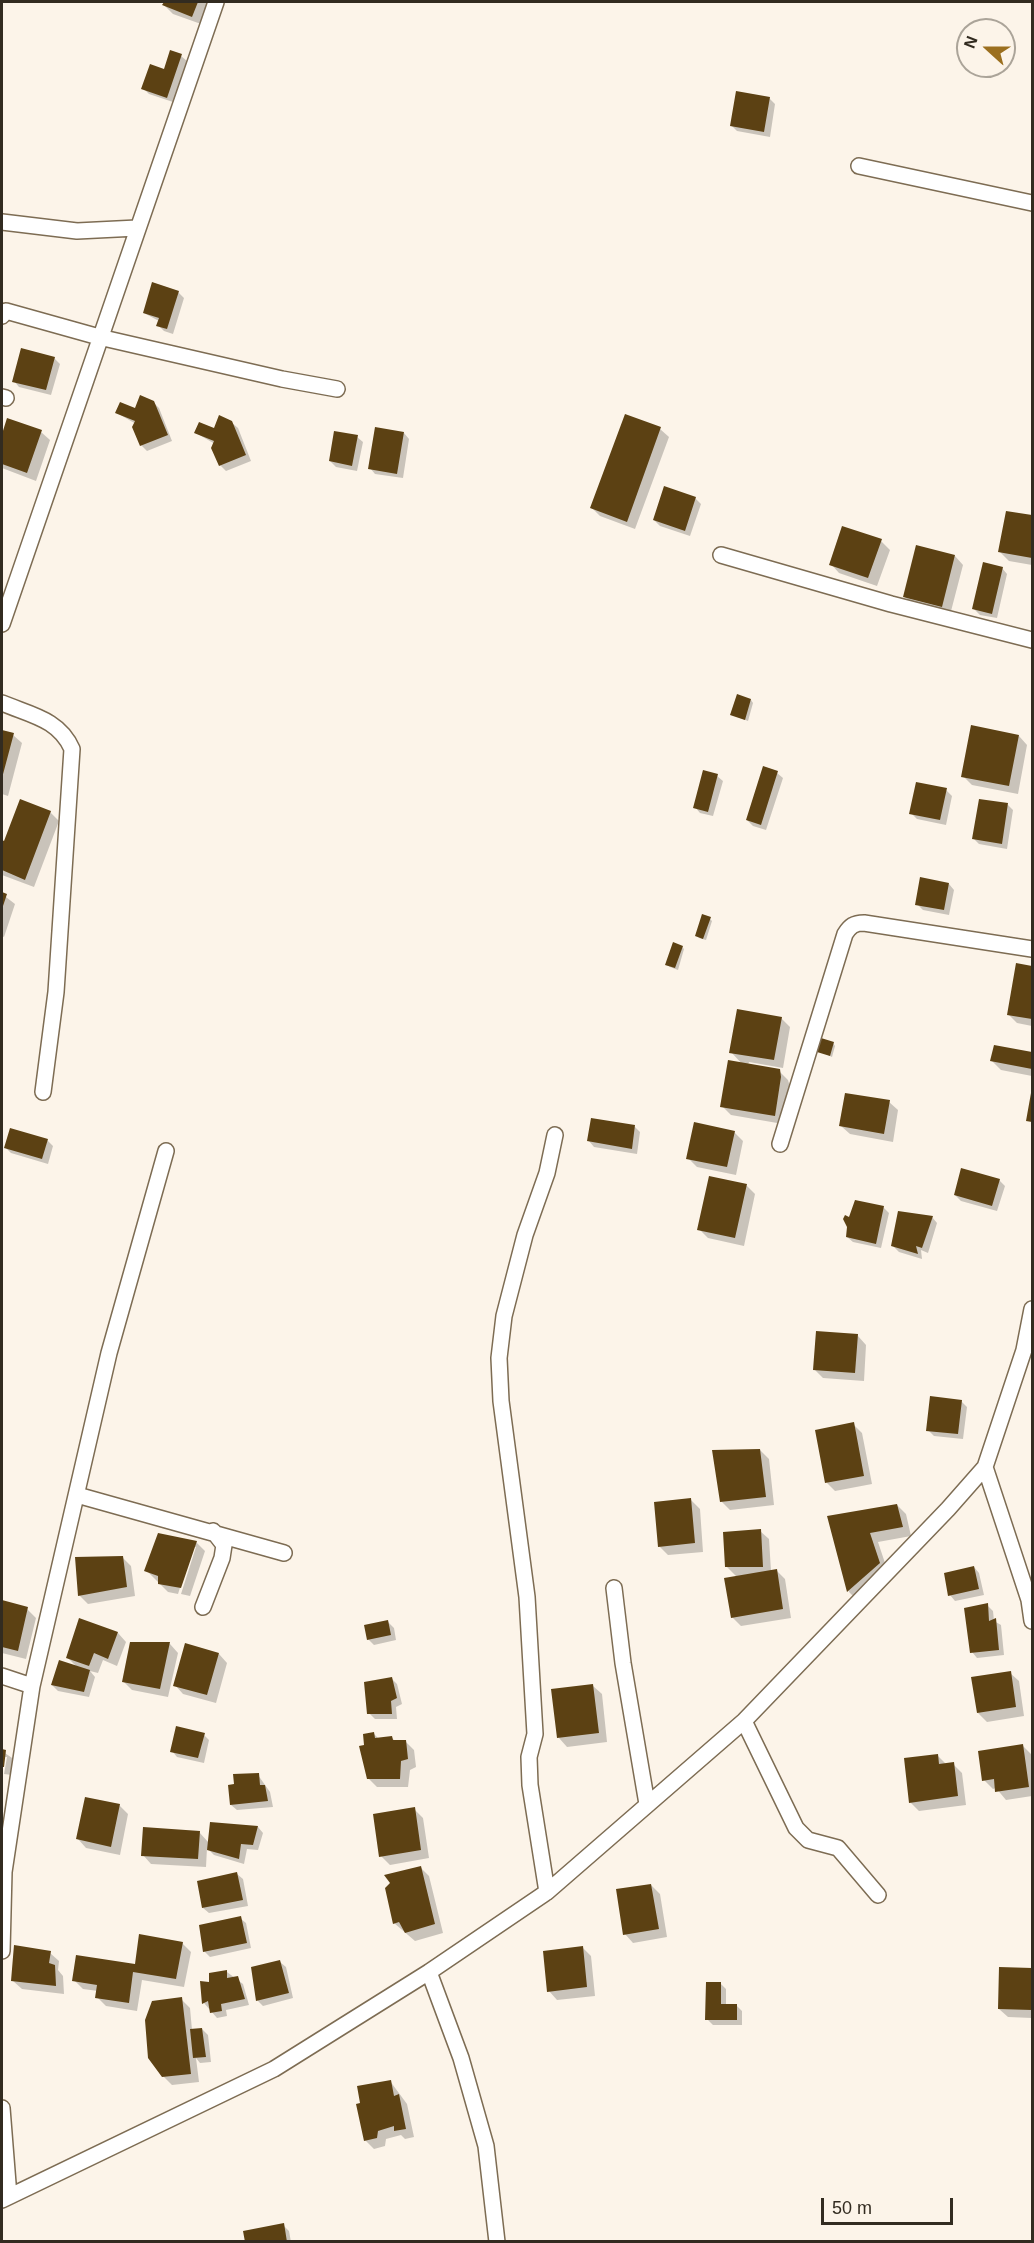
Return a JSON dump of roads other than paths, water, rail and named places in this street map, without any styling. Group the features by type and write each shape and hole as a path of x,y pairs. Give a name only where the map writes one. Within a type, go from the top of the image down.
{"street":[{"path":"2,624 216,2"},
{"path":"859,166 1032,203"},
{"path":"2,222 77,231 137,228"},
{"path":"2,316 6,311 99,337 282,379 337,389"},
{"path":"721,555 891,604 1032,639"},
{"path":"2,703 53,724 66,734 72,749 56,992 43,1092"},
{"path":"780,1144 844,934 855,923 1032,949"},
{"path":"547,1892 530,1785 529,1757 535,1734 526,1597 501,1401 499,1358 504,1316 525,1236 547,1173 555,1135"},
{"path":"2,1951 4,1872 32,1686 109,1353 166,1151"},
{"path":"2,2108 5,2198 274,2069 429,1972 547,1892 744,1721 948,1509 985,1467 1024,1350 1032,1309"},
{"path":"985,1467 1029,1600 1032,1621"},
{"path":"77,1495 213,1531 284,1553"},
{"path":"203,1606 219,1566 224,1545 213,1531"},
{"path":"614,1588 623,1663 647,1804"},
{"path":"2,1676 32,1686"},
{"path":"744,1721 799,1832 808,1840 838,1848 878,1895"},
{"path":"429,1972 462,2058 486,2146 497,2241"}]}
